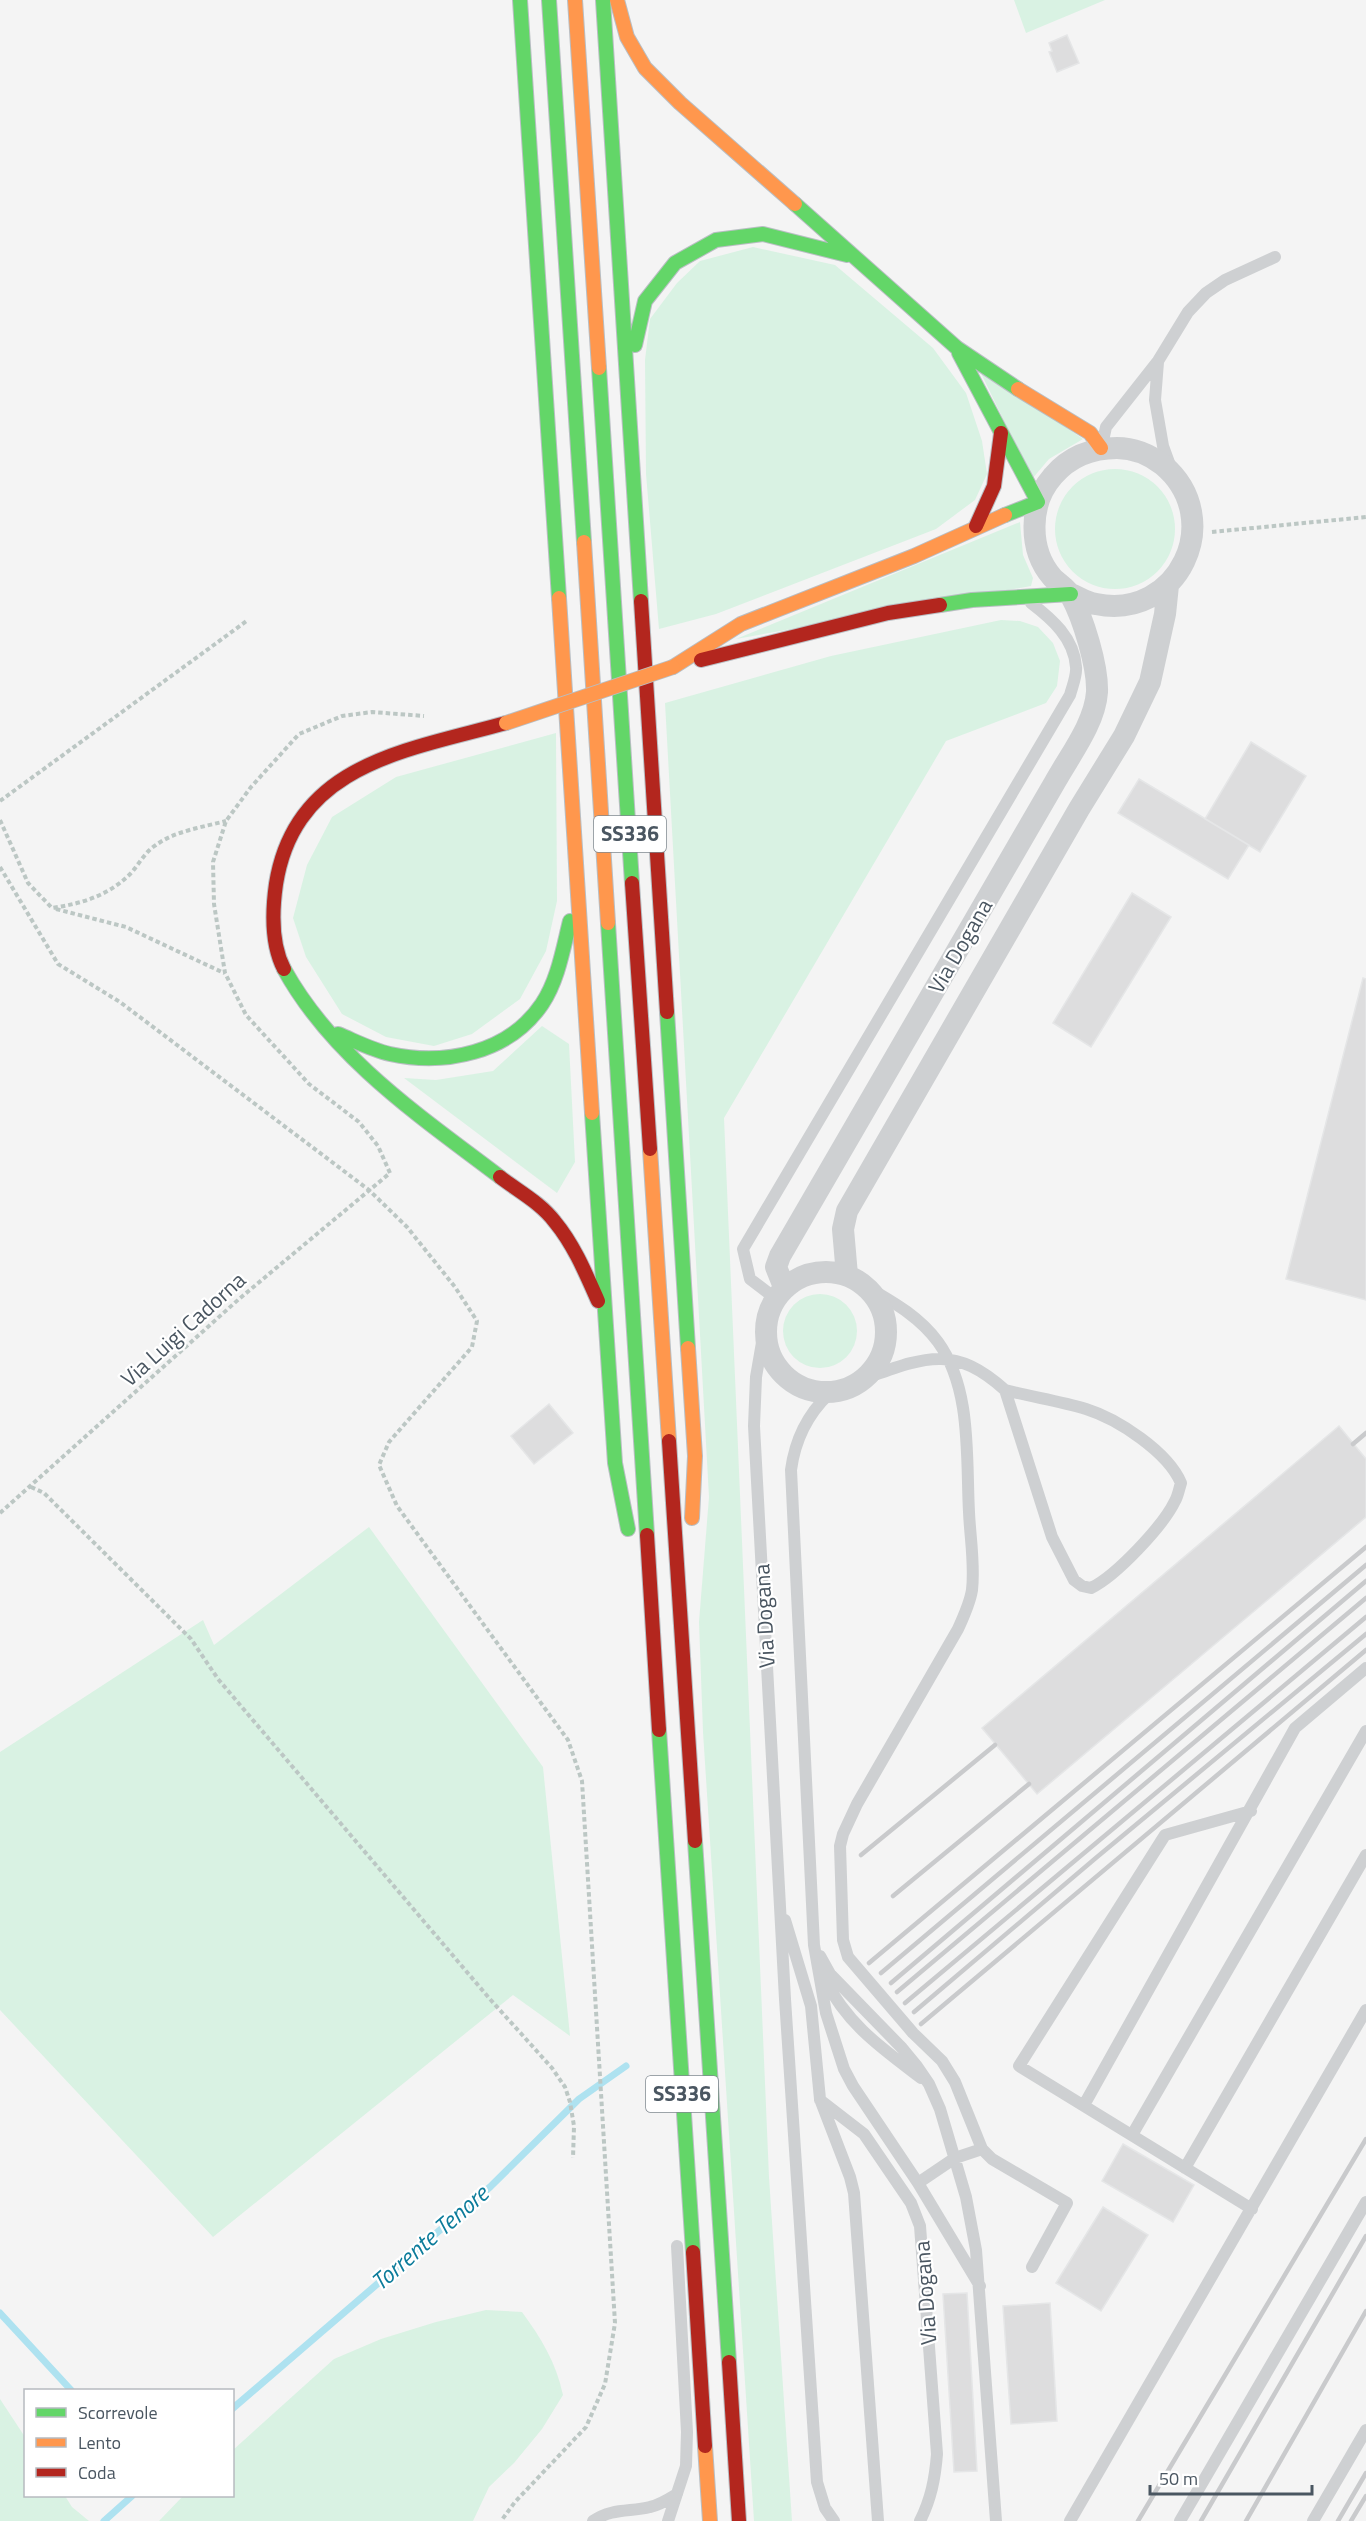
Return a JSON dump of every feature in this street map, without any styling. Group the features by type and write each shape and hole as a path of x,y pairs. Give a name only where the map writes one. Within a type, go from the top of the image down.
{"highway":[{"path":"520,0 615,1463 630,1542"},
{"name":"SS336","path":"549,0 710,2521"},
{"name":"SS336","path":"575,0 739,2521"},
{"path":"603,0 695,1456 692,1526"},
{"path":"617,0 627,37 645,68 680,103 957,348 1043,406 1090,433 1101,448"},
{"path":"507,22 527,122"},
{"path":"635,524 635,340 645,301 675,263 716,240 763,234 852,256"},
{"path":"673,667 741,624 914,556 976,526 1038,502 957,348"},
{"path":"976,526 994,486 1001,433"},
{"path":"606,1321 582,1267 554,1221 374,1076 325,1029 301,1001 281,964 272,924 276,876 291,834 318,797 357,769 398,754 506,723 673,667 888,613 972,600 1072,597"},
{"path":"325,1029 390,1054 442,1059 478,1052 514,1035 542,1004 557,970 577,896"},
{"path":"684,1667 690,1550"},
{"path":"635,1565 654,1666"}],"street":[{"path":"1101,448 1128,448 1153,458 1174,475 1189,502 1193,533 1189,552 1180,570 1168,585 1146,600 1120,606 1095,604 1072,597 1051,576 1038,554 1034,528 1038,502 1047,482 1062,466 1080,454 1101,448"},
{"name":"Via Dogana","path":"855,1280 843,1229 847,1211 1079,809 1124,736 1150,682 1165,614 1168,585"},
{"name":"Via Dogana","path":"764,1331 769,1308 780,1293 776,1267 799,1220 1088,723 1095,705 1096,680 1088,643 1072,597"},
{"path":"764,1331 768,1352 782,1375 800,1388 829,1394 847,1390 866,1378 881,1358 887,1337 886,1323 873,1294 855,1280 818,1271 798,1278 780,1293"}],"lane":[{"path":"1101,448 1106,427 1158,361 1188,312 1206,293 1225,280 1275,257"},
{"path":"1158,361 1155,400 1163,446 1174,475"},
{"path":"1023,597 1054,621 1069,643 1076,668"},
{"path":"780,1293 750,1279 743,1249 1070,695 1076,668 1072,597"},
{"path":"855,1280 920,1320 947,1358 963,1406 972,1575 971,1592 965,1613 851,1815 840,1846 845,1950 851,1964 913,2033 942,2061 955,2082 982,2149 992,2159 1067,2203 1032,2266"},
{"name":"Via Dogana","path":"764,1331 756,1377 754,1426 785,1999 817,2482 825,2508 834,2521"},
{"path":"866,1378 909,1364 947,1358 965,1362 1005,1390 1087,1409 1114,1422 1161,1455 1175,1469 1181,1483 1175,1501 1149,1537 1108,1576 1091,1588 1082,1586 1074,1580 1052,1537 1005,1390"},
{"name":"Via Dogana","path":"829,1394 817,1405 798,1439 791,1470 814,1945 826,2013 844,2069 918,2183 980,2286"},
{"path":"1084,2105 1296,1728 1366,1668"},
{"path":"1132,2135 1366,1731"},
{"path":"1251,1810 1165,1835 1020,2066 1252,2209"},
{"path":"1185,2168 1366,1855"},
{"name":"Via Dogana","path":"780,1902 811,2006 819,2099 850,2177 854,2193 878,2521"},
{"name":"Via Dogana","path":"814,1945 830,1974 902,2048 929,2084 940,2109 970,2215 980,2286 996,2521"},
{"name":"Via Dogana","path":"814,1945 823,1977 851,2021 887,2053 929,2084"},
{"path":"1070,2521 1366,2010"},
{"name":"Via Dogana","path":"819,2099 864,2134 911,2203 920,2226 937,2454 934,2484 928,2506 920,2521"},
{"path":"918,2183 955,2158 982,2149"},
{"path":"668,2521 686,2466 687,2432 677,2282 677,2225 687,2164"},
{"path":"1180,2521 1366,2202"},
{"path":"1313,2521 1366,2430"},
{"path":"593,2521 613,2511 650,2507 677,2494"}],"path":[{"path":"1193,533 1366,517"},
{"path":"0,801 248,620"},
{"path":"225,973 214,904 213,862 226,820 251,787 299,734 342,716 372,712 428,716"},
{"path":"0,820 27,883 52,908 126,927 225,973"},
{"path":"52,908 76,905 105,893 128,876 154,845 174,835 226,820"},
{"path":"0,867 58,964 120,1002 369,1190 406,1227 455,1287 477,1321 472,1347 389,1442 379,1465 397,1506 568,1740 582,1782 615,2324 605,2384 586,2427 515,2502 501,2521"},
{"name":"Via Luigi Cadorna","path":"0,1513 239,1299 390,1173 378,1146 359,1122 309,1084 246,1015 225,973"},
{"path":"31,1487 44,1493 191,1639 218,1679 489,1998 552,2068 565,2087 570,2102 574,2126 573,2158"}],"green space":[{"path":"1014,0 1105,0 1026,33"},
{"path":"753,247 835,265 933,348 966,393 982,441 987,474 975,500 936,529 716,614 659,629 646,474 645,360 650,319 677,283 700,261"},
{"path":"978,367 1083,439 1049,459 1032,479"},
{"path":"1115,469 1138,473 1158,486 1171,506 1175,529 1171,552 1158,572 1138,585 1115,589 1092,585 1072,572 1059,552 1055,529 1059,506 1072,486 1092,473"},
{"path":"1020,522 1023,555 1033,578 1031,586 736,639"},
{"path":"1001,620 1020,621 1038,627 1053,643 1060,661 1057,686 1046,703 946,741 724,1118 769,2177 792,2521 754,2521 703,1732 699,1622 709,1497 665,703 831,656"},
{"path":"556,733 557,901 546,951 520,999 472,1034 434,1046 386,1037 342,1014 306,957 293,918 307,865 332,817 396,777"},
{"path":"542,1026 569,1044 575,1162 557,1193 404,1078 436,1080 493,1071"},
{"path":"820,1294 834,1297 846,1305 854,1317 857,1331 854,1345 846,1357 834,1365 820,1368 806,1365 794,1357 786,1345 783,1331 786,1317 794,1305 806,1297"},
{"path":"369,1527 543,1767 570,2036 513,1995 213,2237 0,2010 0,1752 203,1620 214,1645"},
{"path":"486,2310 522,2312 547,2351 563,2395 542,2429 514,2463 489,2487 473,2521 159,2521 182,2497 234,2497 234,2449 334,2359 381,2339"},
{"path":"0,2399 24,2435 24,2497 66,2497 72,2507 89,2521 0,2521"}],"building":[{"path":"1067,35 1079,63 1057,72 1049,52 1052,51 1049,43"},
{"path":"1251,742 1306,776 1260,852 1205,819"},
{"path":"1139,779 1249,845 1228,879 1118,813"},
{"path":"1132,893 1171,917 1091,1047 1053,1023"},
{"path":"1363,978 1366,979 1366,1300 1286,1279"},
{"path":"549,1404 573,1433 534,1464 511,1436"},
{"path":"1339,1426 1366,1459 1366,1517 1037,1794 982,1728"},
{"path":"1123,2144 1194,2185 1173,2222 1102,2181"},
{"path":"1103,2207 1148,2235 1101,2311 1056,2283"},
{"path":"967,2293 977,2471 954,2472 943,2294"},
{"path":"1050,2303 1057,2421 1011,2424 1003,2306"}],"waterway":[{"name":"Torrente Tenore","path":"234,2407 490,2187 579,2099 626,2066"},
{"name":"Torrente Tenore","path":"0,2313 70,2389"},
{"path":"104,2521 131,2497"}],"railway":[{"path":"1353,1444 1366,1433"},
{"path":"869,1963 1366,1547"},
{"path":"881,1973 1366,1565"},
{"path":"891,1983 1366,1581"},
{"path":"897,1992 1366,1598"},
{"path":"905,2003 1366,1617"},
{"path":"914,2012 1366,1634"},
{"path":"921,2024 1366,1650"},
{"path":"861,1855 995,1745"},
{"path":"893,1896 1029,1784"},
{"path":"1138,2521 1366,2139"},
{"path":"1201,2521 1366,2236"},
{"path":"1246,2521 1366,2311"},
{"path":"1338,2521 1366,2473"},
{"path":"1351,2521 1366,2496"}],"traffic: fast":[{"path":"520,0 559,598"},
{"path":"549,0 584,542"},
{"path":"603,0 641,601"},
{"path":"795,204 957,348 1018,389"},
{"path":"635,345 645,301 675,263 716,240 763,234 847,255"},
{"path":"959,353 1038,502 1005,515"},
{"path":"599,368 632,883"},
{"path":"940,605 972,600 1071,594"},
{"path":"338,1034 377,1050 411,1057 454,1056 494,1045 528,1021 548,995 556,975 570,921"},
{"path":"608,923 647,1535"},
{"path":"284,969 304,1001 327,1031 353,1058 410,1108 500,1177"},
{"path":"667,1012 688,1348"},
{"path":"592,1113 615,1463 628,1529"},
{"path":"659,1730 693,2252"},
{"path":"695,1841 729,2362"}],"traffic: slow":[{"path":"575,0 599,368"},
{"path":"617,0 627,37 645,68 680,103 795,204"},
{"path":"1018,389 1090,433 1101,448"},
{"path":"673,667 741,624 914,556 1005,515"},
{"path":"584,542 608,923"},
{"path":"559,598 592,1113"},
{"path":"506,723 673,667"},
{"path":"650,1149 669,1441"},
{"path":"688,1348 695,1456 692,1518"},
{"path":"705,2446 710,2521"}],"traffic: jam":[{"path":"976,526 994,486 1001,433"},
{"path":"641,601 667,1012"},
{"path":"701,660 888,613 940,605"},
{"path":"284,969 275,939 276,884 287,843 306,812 332,787 362,768 396,754 506,723"},
{"path":"632,883 650,1149"},
{"path":"500,1177 536,1203 555,1222 574,1250 598,1301"},
{"path":"669,1441 695,1841"},
{"path":"647,1535 659,1730"},
{"path":"693,2252 705,2446"},
{"path":"729,2362 739,2521"}]}
